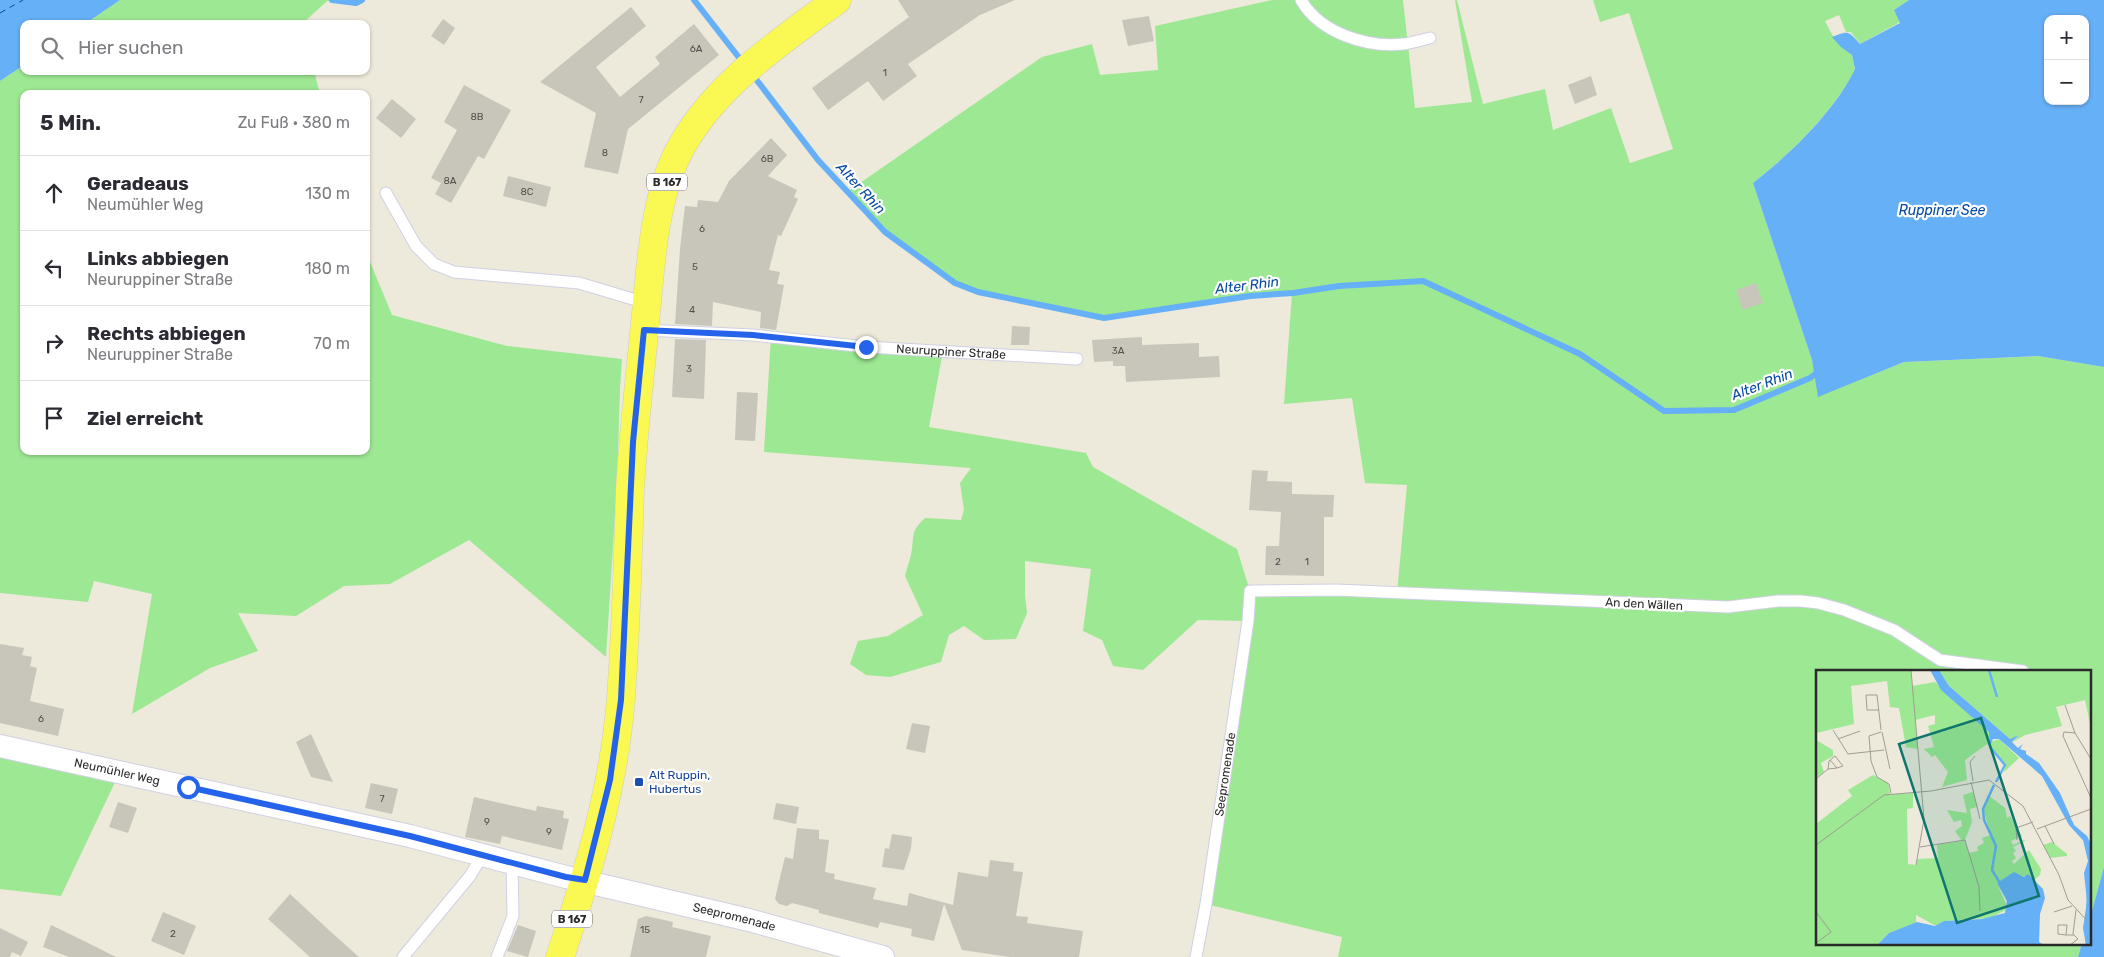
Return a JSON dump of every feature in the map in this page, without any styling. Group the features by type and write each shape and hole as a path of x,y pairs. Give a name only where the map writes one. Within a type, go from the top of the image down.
{"main road":[{"name":"B 167","path":"560,957 585,880 610,780 621,700 633,442 646,303 658,216 677,155 695,125 719,96 777,45 837,0"}],"street":[{"name":"Neumühler Weg","path":"0,746 410,836 482,856 585,880"},
{"name":"Seepromenade","path":"585,880 749,920 883,957"}],"lane":[{"path":"1301,0 1316,20 1356,40 1403,44 1430,38"},
{"path":"386,193 416,246 434,264 454,272 579,283 646,303"},
{"name":"Neuruppiner Straße","path":"644,330 753,335 866,347 1077,359"},
{"name":"An den Wällen","path":"1250,591 1336,590 1728,608 1778,601 1802,601 1844,610 1894,630 1940,660 2015,670"},
{"name":"Seepromenade","path":"1196,957 1206,904 1234,718 1248,621 1250,591"},
{"path":"403,957 470,876 482,856"},
{"path":"497,957 513,916 512,863"}],"green space":[{"path":"120,0 360,0 356,2 327,1 306,20 91,20"},
{"path":"1272,0 1403,0 1415,108 1472,102 1455,0 1457,0 1483,104 1545,89 1553,130 1611,108 1630,163 1673,149 1629,13 1600,22 1593,0 1909,0 1894,10 1900,22 1860,44 1851,32 1846,32 1839,15 1825,21 1836,40 1852,55 1855,70 1835,101 1810,131 1782,159 1753,183 1812,360 1819,396 1904,362 2038,356 2104,367 2104,867 2092,911 2092,670 1816,670 1816,944 2082,944 2078,957 1338,957 1342,937 1206,904 1248,621 1198,620 1143,670 1113,666 1102,640 1083,631 1091,569 1025,561 1027,613 1016,639 984,640 964,626 949,635 941,662 890,677 866,675 850,664 858,641 888,636 923,615 905,576 914,532 925,518 961,520 964,510 960,483 971,468 764,452 771,336 943,351 929,427 1086,453 1093,467 1237,549 1250,591 1397,593 1407,485 1365,483 1352,398 1284,404 1292,293 1250,296 1104,318 978,292 955,283 885,232 847,192 1042,57 1092,44 1100,75 1158,70 1155,26"},
{"path":"20,68 20,75 315,75 319,90 20,90 20,455 370,455 370,262 392,315 507,346 622,359 617,484 606,657 469,540 390,584 344,586 296,616 238,613 258,651 210,668 132,714 152,594 94,581 88,602 0,593 0,81"},
{"path":"0,750 117,778 61,896 0,889"}],"water":[{"path":"0,0 120,0 91,20 20,20 20,68 0,81"},
{"name":"Ruppiner See","path":"1909,0 2104,0 2104,367 2038,356 1904,362 1818,397 1812,360 1753,183 1782,159 1824,116 1855,69 1852,55 1832,37 1848,33 1860,44 1900,23 1894,10"},
{"path":"2104,867 2104,957 2078,957 2082,944 2092,944 2092,911"}],"building":[{"path":"898,0 1015,0 980,15 908,64 917,76 883,101 868,81 828,110 812,88 909,17"},
{"path":"631,7 646,26 596,67 620,97 660,64 655,57 694,24 719,55 628,129 618,174 584,167 596,113 540,82"},
{"path":"1149,16 1154,41 1128,46 1122,20"},
{"path":"443,19 455,28 444,45 431,36"},
{"path":"1591,76 1597,95 1575,104 1568,85"},
{"path":"464,85 511,110 484,159 478,156 451,203 435,194 441,183 431,178 457,130 444,122"},
{"path":"392,99 416,119 401,138 376,118"},
{"path":"771,138 787,155 768,176 797,190 794,197 798,199 781,236 778,235 769,270 780,272 777,284 784,285 776,330 760,328 761,312 713,302 712,326 675,324 685,206 697,207 698,200 718,202 729,181"},
{"path":"508,176 551,187 546,207 503,196"},
{"path":"1756,283 1763,303 1743,310 1736,290"},
{"path":"1012,326 1030,327 1029,345 1011,345"},
{"path":"1142,337 1142,345 1199,343 1199,357 1219,356 1220,377 1126,382 1125,366 1113,366 1113,361 1094,362 1092,340"},
{"path":"675,339 706,340 704,399 672,397"},
{"path":"737,392 758,393 755,441 735,440"},
{"path":"1252,470 1268,471 1267,481 1292,482 1292,494 1334,495 1333,517 1324,517 1324,576 1265,575 1266,546 1279,546 1281,512 1249,510"},
{"path":"0,644 24,648 22,655 32,657 30,666 37,668 30,701 64,709 58,736 0,723"},
{"path":"912,723 930,726 925,753 906,749"},
{"path":"311,734 333,782 311,777 296,742"},
{"path":"371,783 398,789 392,814 365,808"},
{"path":"474,797 536,811 537,806 564,811 563,818 569,819 562,850 502,836 500,844 465,837"},
{"path":"118,802 137,808 128,833 109,827"},
{"path":"776,803 799,807 796,824 773,819"},
{"path":"797,828 819,830 819,839 829,840 825,872 835,874 834,879 876,888 873,899 907,906 909,893 953,905 958,872 988,877 990,860 1014,863 1013,871 1023,872 1016,916 1028,917 1027,923 1083,931 1079,957 1010,957 962,950 944,904 934,941 911,936 912,929 880,922 878,928 819,913 819,910 792,903 787,906 779,904 775,899 781,873 785,857 793,859"},
{"path":"892,834 912,837 911,848 904,870 882,867 885,848 889,849"},
{"path":"290,894 359,957 310,957 268,919"},
{"path":"163,912 196,926 184,955 151,941"},
{"path":"646,916 673,922 672,927 711,936 706,957 630,957 638,919"},
{"path":"51,925 116,957 69,957 43,947"},
{"path":"518,925 536,931 528,957 507,951"},
{"path":"0,928 28,942 21,956 12,952 10,957 0,957"}],"waterway":[{"name":"Alter Rhin","path":"332,0 356,3 362,0"},
{"name":"Alter Rhin","path":"694,0 744,64"},
{"name":"Alter Rhin","path":"752,74 818,160 885,232 955,283 978,292 1104,318 1250,296 1293,293 1339,286 1423,281 1580,354 1664,411 1734,410 1810,378 1819,371"}],"ferry route":[{"path":"0,13 23,0"}],"place":[{"name":"Alt Ruppin, Hubertus","path":"639,782"}],"route":[{"path":"188,787 410,836 482,856 585,880 610,780 621,700 630,490 644,330 771,336 866,347"}]}
